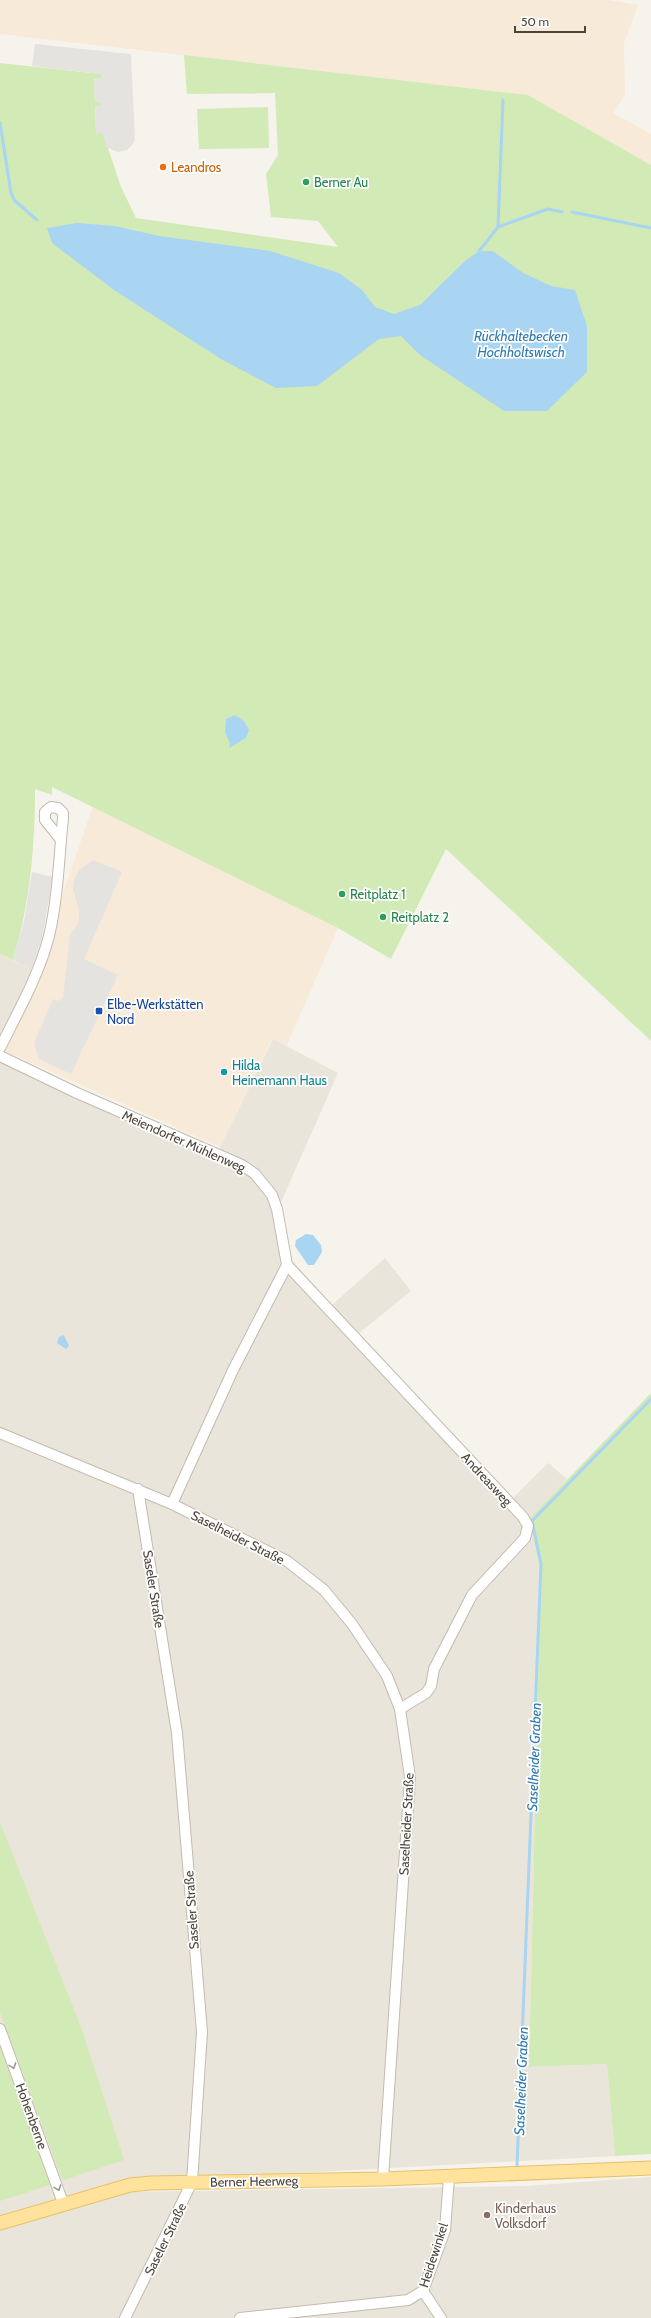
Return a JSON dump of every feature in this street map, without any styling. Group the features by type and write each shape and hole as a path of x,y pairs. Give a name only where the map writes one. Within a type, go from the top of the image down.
{"main road":[{"name":"Berner Heerweg","path":"0,2223 63,2203 130,2185 192,2182 513,2175 651,2168"}],"street":[{"path":"0,1048 20,1009 46,945 54,914 61,840"},
{"name":"Meiendorfer Mühlenweg","path":"0,1056 77,1093 242,1166 255,1174 272,1195 277,1209 287,1265"},
{"path":"172,1504 234,1370 287,1265"},
{"name":"Andreasweg","path":"287,1265 523,1517 528,1526 525,1538 472,1595 434,1669 431,1686 426,1693 400,1709"},
{"name":"Saselheider Straße","path":"0,1433 172,1504 274,1554 324,1590 352,1624 387,1676 400,1709 410,1777 383,2179"},
{"name":"Saseler Straße","path":"125,2318 192,2182 202,2032 177,1733 138,1489"},
{"name":"Hohenberne","path":"0,2029 63,2203"},
{"name":"Heidewinkel","path":"240,2318 408,2300 423,2291 445,2230 449,2177"},
{"path":"423,2291 441,2318"}],"shaded area":[{"path":"0,0 608,0 638,5 624,43 625,95 613,113 651,134 651,165 528,95 0,34"},
{"path":"35,44 131,54 135,139 127,150 118,152 106,147 103,133 96,134 95,106 101,106 101,103 95,102 94,78 101,78 101,74 32,66"},
{"path":"93,806 338,928 287,1045 272,1039 220,1147 5,1051 48,950 66,884"},
{"path":"93,860 122,872 84,959 118,975 71,1074 39,1059 34,1043 53,999 59,1001 63,998 70,935 79,922 79,910 73,889 74,880 79,870"},
{"path":"32,872 53,877 42,938 31,970 13,960 24,921"},
{"path":"0,954 31,970 0,1040"},
{"path":"273,1039 338,1073 278,1209 284,1243 291,1259 332,1305 385,1258 411,1291 357,1335 512,1499 548,1463 567,1479 529,1519 539,1564 540,1600 529,2067 607,2064 615,2156 129,2182 126,2192 526,2186 651,2177 651,2318 0,2318 0,1057 222,1159 220,1147"}],"green space":[{"path":"184,55 528,95 651,165 651,1041 446,849 391,959 338,928 52,787 52,795 35,789 33,854 24,918 13,960 0,954 0,63 101,74 101,78 94,78 95,102 101,102 101,106 95,106 96,133 103,133 121,187 136,218 338,247 318,221 271,217 266,174 278,155 275,93 187,94"},
{"path":"268,107 269,148 199,149 197,109"},
{"path":"651,1393 651,2154 615,2156 607,2064 529,2067 540,1600 539,1564 529,1519"},
{"path":"0,1822 82,2030 124,2160 64,2180 62,2179 0,2012"},
{"path":"0,2044 50,2185 0,2201"}],"water":[{"name":"Rückhaltebecken Hochholtswisch","path":"77,223 115,226 159,236 270,251 339,273 362,290 375,307 394,314 420,305 465,261 479,251 493,251 523,273 551,286 575,290 587,326 587,372 547,411 504,411 420,355 401,336 379,339 317,386 276,388 221,359 114,290 52,243 47,228"},
{"path":"235,715 244,721 249,730 246,738 229,748 230,743 225,732 226,719"},
{"path":"306,1234 313,1235 321,1245 322,1252 314,1265 308,1265 295,1246 296,1240"},
{"path":"64,1335 69,1346 66,1349 57,1343 59,1337"}],"waterway":[{"path":"498,227 503,100"},
{"name":"Berner Au","path":"0,123 11,193 14,200 37,220"},
{"name":"Berner Au","path":"479,251 498,227 548,209 562,212"},
{"name":"Berner Au","path":"572,212 651,228"},
{"name":"Saselheider Graben","path":"517,2165 541,1564 532,1521 651,1399"}],"place":[{"name":"Leandros","path":"163,167"},
{"name":"Berner Au","path":"306,182"},
{"name":"Reitplatz 1","path":"342,894"},
{"name":"Reitplatz 2","path":"383,917"},
{"name":"Elbe-Werkstätten Nord","path":"99,1011"},
{"name":"Hilda Heinemann Haus","path":"224,1072"},
{"name":"Kinderhaus Volksdorf","path":"487,2215"}]}
